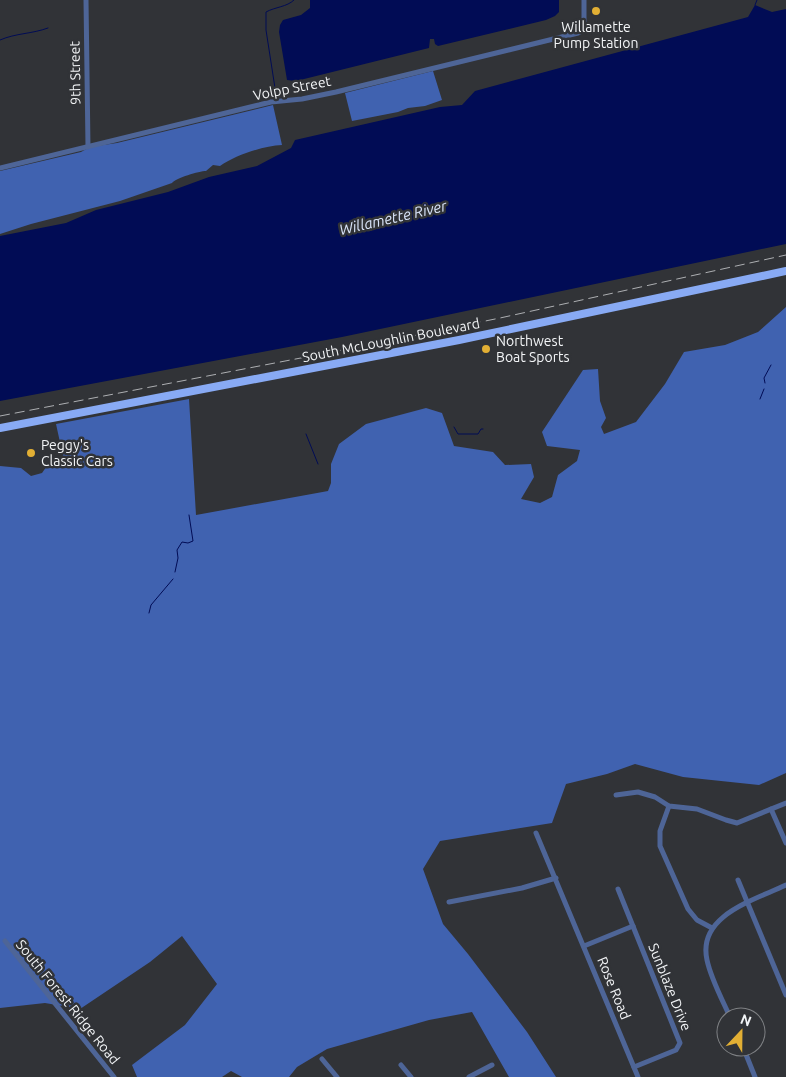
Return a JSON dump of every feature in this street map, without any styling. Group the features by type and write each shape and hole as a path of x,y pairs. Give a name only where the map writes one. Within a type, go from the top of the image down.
{"highway":[{"name":"South McLoughlin Boulevard","path":"0,428 459,340 786,271"}],"street":[{"name":"9th Street","path":"86,0 88,147"},
{"name":"Volpp Street","path":"0,168 271,102 327,94 578,33 582,31 584,25 584,0"},
{"path":"616,795 638,792 655,797 669,806 697,808 737,823 786,803"},
{"path":"669,806 660,831 660,846 688,910 696,920 712,928"},
{"path":"771,810 786,843"},
{"name":"Rose Road","path":"536,832 638,1077"},
{"path":"449,902 522,888 556,878"},
{"path":"738,880 786,995"},
{"path":"726,1007 707,958 706,945 712,928 724,915 786,885"},
{"name":"Sunblaze Drive","path":"618,890 680,1043 676,1050 634,1067"},
{"path":"584,946 632,926"},
{"name":"South Forest Ridge Road","path":"5,941 114,1077"},
{"path":"747,1057 755,1077"},
{"path":"322,1059 337,1077"},
{"path":"401,1064 411,1077"},
{"path":"469,1077 492,1065"}],"shaded area":[{"path":"433,71 442,100 425,106 352,121 345,93"},
{"path":"273,105 282,145 250,152 220,166 213,165 206,171 188,175 172,183 120,201 0,234 0,171 81,152 90,147 117,143"},
{"path":"786,307 786,773 759,785 683,777 635,764 607,774 566,784 552,823 440,841 423,869 443,924 527,1032 556,1077 509,1077 472,1012 429,1020 327,1049 297,1067 289,1077 242,1077 231,1071 222,1077 137,1077 132,1065 185,1025 217,984 182,936 150,962 80,1009 45,1003 0,1008 0,466 21,468 31,476 42,473 49,463 63,456 56,424 189,399 196,515 328,491 331,483 331,464 339,444 366,424 426,408 442,413 454,446 493,452 505,465 531,464 534,477 521,499 540,503 552,497 558,475 577,461 580,450 547,446 542,432 583,370 598,369 600,401 606,418 601,427 604,434 636,422 665,384 684,352 725,345 758,332"}],"water":[{"path":"310,0 559,0 559,12 546,20 438,46 435,44 434,39 430,39 429,48 296,81 287,80 279,32 280,25 283,20 301,15 310,8"},
{"name":"Willamette River","path":"755,5 772,12 786,9 786,244 342,337 0,401 0,236 66,223 96,210 168,192 209,177 257,166 291,148 295,140 440,107 462,105 475,91 748,17"}],"waterway":[{"path":"275,88 266,30 266,12 294,0"},
{"path":"755,5 757,0"},
{"path":"0,40 48,28"},
{"path":"765,383 764,378 771,365"},
{"path":"760,399 764,389"},
{"path":"454,427 458,434 478,434 483,429"},
{"path":"306,434 318,464"},
{"path":"175,572 178,558 177,550 182,542 188,543 193,541 189,515"},
{"path":"149,613 151,605 173,579"}],"railway":[{"path":"0,416 500,318 786,255"}],"place":[{"name":"Willamette Pump Station","path":"596,11"},
{"name":"Northwest Boat Sports","path":"486,349"},
{"name":"Peggy's Classic Cars","path":"31,453"}]}
